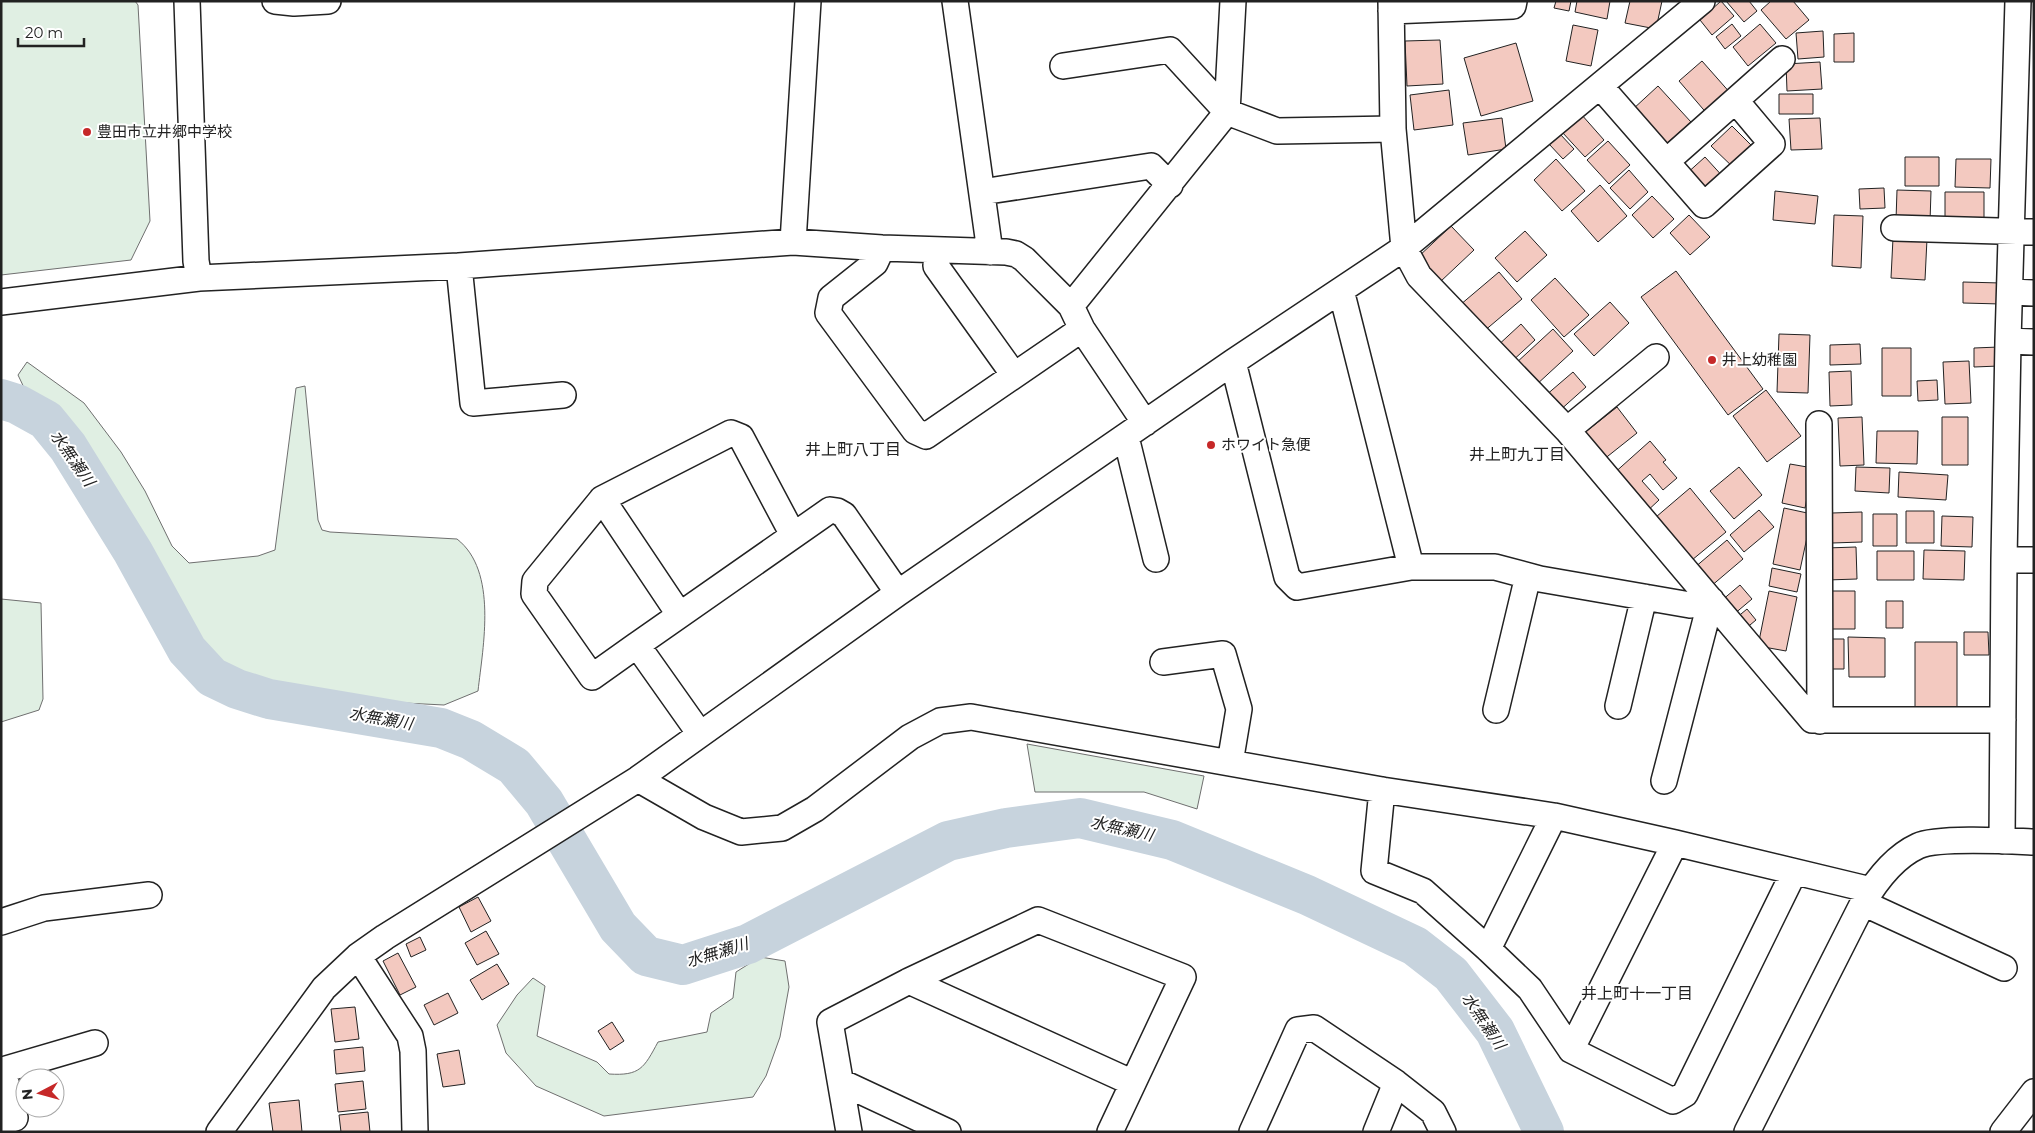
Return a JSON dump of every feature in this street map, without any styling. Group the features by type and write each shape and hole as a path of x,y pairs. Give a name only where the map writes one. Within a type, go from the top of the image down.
{"street":[{"path":"187,1 196,261 199,278"},
{"path":"274,1 294,4 328,1"},
{"path":"792,242 808,1"},
{"path":"955,1 990,252"},
{"path":"1071,306 1228,112 1233,1"},
{"path":"1514,1 1513,6 1391,6 1393,129 1404,248 1419,276 1567,430 1812,720 2003,720"},
{"path":"219,1132 324,988 358,956 385,937 638,779 898,594 1234,362 1404,248 1702,1"},
{"path":"2002,841 2008,341 2022,292 2026,39 2018,1"},
{"path":"1063,66 1170,50 1228,112 1277,131 1393,129"},
{"path":"1667,161 1782,59"},
{"path":"1600,86 1704,205 1772,144 1736,101"},
{"path":"982,192 1151,166 1170,184"},
{"path":"1894,228 2023,233"},
{"path":"1,302 199,278 458,266 792,242 1016,254 1071,306 1136,430 1156,558"},
{"path":"882,248 875,263 831,298 828,313 915,431 926,436 1082,329"},
{"path":"937,250 936,266 1014,375"},
{"path":"458,266 473,403 563,395"},
{"path":"1341,290 1411,567"},
{"path":"2008,341 2034,342"},
{"path":"1567,430 1656,357"},
{"path":"1234,362 1287,578 1296,587 1411,567 1495,567 1528,576 1690,605 1711,600"},
{"path":"1819,424 1820,721"},
{"path":"793,535 741,437 731,433 602,499 536,581 534,594 592,676 830,510 844,515 898,594"},
{"path":"602,499 679,614"},
{"path":"2004,560 2034,560"},
{"path":"1496,710 1528,576"},
{"path":"1618,706 1644,597"},
{"path":"1664,781 1711,600"},
{"path":"637,645 700,734"},
{"path":"1163,662 1223,654 1239,709 1230,763"},
{"path":"638,779 704,817 741,832 782,828 815,809 910,737 940,721 971,717 1382,790 1554,816 1675,843 1794,872 1867,897 2004,968"},
{"path":"1382,790 1374,871 1423,891 1488,949 1530,989 1571,1050 1673,1101 1685,1094 1794,872"},
{"path":"1488,949 1554,816"},
{"path":"1747,1132 1867,897 1898,858 1920,845 1942,842 2034,842"},
{"path":"1571,1050 1675,843"},
{"path":"1,922 44,908 149,895"},
{"path":"849,1132 830,1022 909,981 1038,920 1183,977 1110,1132"},
{"path":"358,956 410,1036 414,1050 415,1132"},
{"path":"909,981 1133,1083"},
{"path":"1252,1132 1298,1030 1314,1028 1396,1083 1433,1112 1443,1132"},
{"path":"1,1123 15,1118 4,1070 95,1043"},
{"path":"841,1082 948,1132"},
{"path":"1376,1132 1396,1083"},
{"path":"2003,1132 2034,1092"}],"green space":[{"name":"豊田市立井郷中学校","path":"1,1 135,1 138,5 150,221 131,260 1,275"},
{"path":"27,362 84,403 121,452 145,491 172,546 189,563 258,556 275,550 296,388 305,386 318,520 322,530 457,539 470,553 478,570 483,589 485,610 483,653 478,691 444,705 365,701 228,678 196,646 99,481 73,441 28,396 18,375"},
{"path":"1,599 41,603 43,699 39,710 1,722"},
{"path":"1027,744 1204,776 1197,809 1144,792 1035,792"},
{"path":"760,957 785,961 789,987 780,1037 766,1076 753,1097 604,1116 536,1086 506,1053 497,1025 517,995 533,978 545,986 537,1036 597,1062 609,1074 628,1074 645,1064 658,1042 707,1032 711,1013 733,998 736,972"}],"building":[{"path":"1556,1 1571,1 1569,11 1554,8"},
{"path":"1577,1 1610,1 1607,19 1575,12"},
{"path":"1630,1 1662,1 1656,29 1625,23"},
{"path":"1721,1 1734,16 1712,35 1700,20"},
{"path":"1726,1 1749,1 1757,11 1744,22"},
{"path":"1771,1 1793,1 1809,20 1786,39 1761,10"},
{"path":"1732,24 1741,36 1725,49 1716,37"},
{"path":"1760,24 1776,43 1748,66 1733,47"},
{"path":"1573,25 1598,30 1591,66 1566,61"},
{"path":"1823,31 1824,57 1798,59 1796,33"},
{"path":"1854,33 1854,62 1834,62 1834,34"},
{"path":"1440,40 1443,84 1407,86 1405,41"},
{"path":"1516,43 1533,101 1481,116 1464,58"},
{"path":"1702,61 1732,95 1709,116 1679,81"},
{"path":"1820,62 1822,89 1787,91 1786,64"},
{"path":"1658,86 1691,122 1664,146 1632,110"},
{"path":"1449,90 1453,125 1414,130 1410,95"},
{"path":"1779,94 1813,94 1813,114 1779,114"},
{"path":"1581,114 1604,140 1585,157 1562,132"},
{"path":"1502,118 1506,149 1468,155 1463,123"},
{"path":"1820,118 1822,149 1791,150 1789,119"},
{"path":"1732,126 1756,150 1736,170 1711,146"},
{"path":"1560,134 1574,149 1563,159 1549,144"},
{"path":"1608,141 1630,165 1609,184 1587,160"},
{"path":"1705,157 1726,180 1706,198 1685,175"},
{"path":"1905,157 1939,157 1939,186 1905,186"},
{"path":"1556,159 1585,191 1562,211 1534,180"},
{"path":"1956,159 1991,159 1990,188 1955,187"},
{"path":"1629,170 1648,192 1630,209 1610,188"},
{"path":"1600,185 1627,216 1598,242 1571,211"},
{"path":"1884,188 1885,208 1860,209 1859,189"},
{"path":"1897,190 1931,191 1930,222 1896,220"},
{"path":"1775,191 1818,196 1815,224 1773,220"},
{"path":"1945,192 1984,192 1984,223 1945,224"},
{"path":"1652,196 1674,219 1653,238 1632,215"},
{"path":"1689,215 1710,237 1690,255 1670,233"},
{"path":"1834,215 1863,216 1861,268 1832,266"},
{"path":"1451,226 1474,250 1440,282 1417,258"},
{"path":"1525,231 1547,255 1517,282 1495,258"},
{"path":"1893,238 1927,239 1925,280 1891,278"},
{"path":"1676,271 1763,389 1728,415 1641,297"},
{"path":"1499,272 1522,299 1483,332 1460,305"},
{"path":"1555,278 1589,315 1564,337 1531,300"},
{"path":"1963,282 2001,283 2001,304 1963,303"},
{"path":"1610,302 1629,323 1594,356 1574,334"},
{"path":"1521,324 1535,340 1509,364 1495,348"},
{"path":"1553,329 1573,351 1535,386 1515,364"},
{"path":"1779,334 1810,335 1808,393 1777,392"},
{"path":"1860,344 1861,364 1830,365 1830,345"},
{"path":"1999,347 1999,366 1974,367 1974,348"},
{"path":"1882,348 1911,348 1911,396 1882,396"},
{"path":"1969,361 1971,403 1945,404 1943,362"},
{"path":"1851,371 1852,405 1830,406 1829,372"},
{"path":"1573,372 1586,387 1558,412 1545,396"},
{"path":"1937,380 1938,400 1918,401 1917,381"},
{"path":"1766,390 1801,436 1767,462 1733,416"},
{"path":"1617,407 1637,433 1603,460 1583,434"},
{"path":"1862,417 1864,465 1840,466 1838,418"},
{"path":"1942,417 1968,417 1968,465 1942,465"},
{"path":"1877,431 1918,431 1917,464 1876,463"},
{"path":"1650,441 1666,460 1663,462 1677,478 1663,490 1650,474 1642,481 1659,500 1644,514 1612,475"},
{"path":"1790,464 1813,468 1805,508 1782,503"},
{"path":"1739,467 1762,495 1734,519 1710,491"},
{"path":"1856,467 1890,468 1889,493 1855,491"},
{"path":"1899,472 1948,475 1946,500 1898,497"},
{"path":"1690,488 1726,532 1692,560 1656,517"},
{"path":"1784,508 1812,514 1800,570 1773,564"},
{"path":"1759,510 1774,527 1744,552 1730,535"},
{"path":"1906,511 1934,511 1934,543 1906,543"},
{"path":"1862,512 1862,542 1832,543 1832,513"},
{"path":"1873,514 1897,514 1897,546 1873,546"},
{"path":"1942,516 1973,517 1972,547 1941,546"},
{"path":"1727,540 1743,559 1710,587 1694,568"},
{"path":"1856,547 1857,579 1827,580 1826,548"},
{"path":"1924,550 1965,551 1964,580 1923,579"},
{"path":"1877,551 1914,551 1914,580 1877,580"},
{"path":"1772,568 1801,574 1797,592 1769,586"},
{"path":"1740,585 1752,599 1733,615 1721,601"},
{"path":"1769,591 1797,597 1786,651 1758,646"},
{"path":"1827,591 1855,591 1855,629 1827,629"},
{"path":"1886,601 1903,601 1903,628 1886,628"},
{"path":"1747,609 1756,620 1744,630 1735,619"},
{"path":"1964,632 1988,632 1989,655 1964,655"},
{"path":"1848,637 1885,638 1885,677 1849,677"},
{"path":"1826,639 1844,639 1844,669 1826,669"},
{"path":"1915,642 1957,642 1957,710 1915,710"},
{"path":"478,897 491,921 471,932 459,907"},
{"path":"486,931 499,954 477,965 465,943"},
{"path":"420,937 426,950 411,957 406,944"},
{"path":"398,953 416,987 400,995 383,961"},
{"path":"497,964 509,984 482,1000 470,980"},
{"path":"448,993 458,1013 434,1025 424,1005"},
{"path":"355,1007 359,1039 335,1042 331,1009"},
{"path":"612,1022 624,1041 610,1050 598,1031"},
{"path":"363,1047 365,1071 336,1074 334,1050"},
{"path":"459,1050 465,1084 443,1087 437,1054"},
{"path":"363,1081 366,1109 338,1112 335,1084"},
{"path":"299,1100 302,1132 273,1132 269,1103"},
{"path":"368,1112 370,1132 341,1132 339,1115"}],"waterway":[{"name":"水無瀬川","path":"1,399 17,404 46,420 68,447 133,552 187,650 212,677 237,689 269,699 441,728 471,740 514,766 544,802 618,927 646,956 683,965 748,944 948,841 1006,828 1080,818 1172,840 1307,895 1415,946 1451,974 1495,1031 1544,1132"}],"place":[{"name":"豊田市立井郷中学校","path":"87,132"},
{"name":"井上幼稚園","path":"1712,360"},
{"name":"ホワイト急便","path":"1211,445"}],"district":[{"name":"井上町八丁目","path":"853,449"},
{"name":"井上町九丁目","path":"1517,454"},
{"name":"井上町十一丁目","path":"1637,993"}]}
